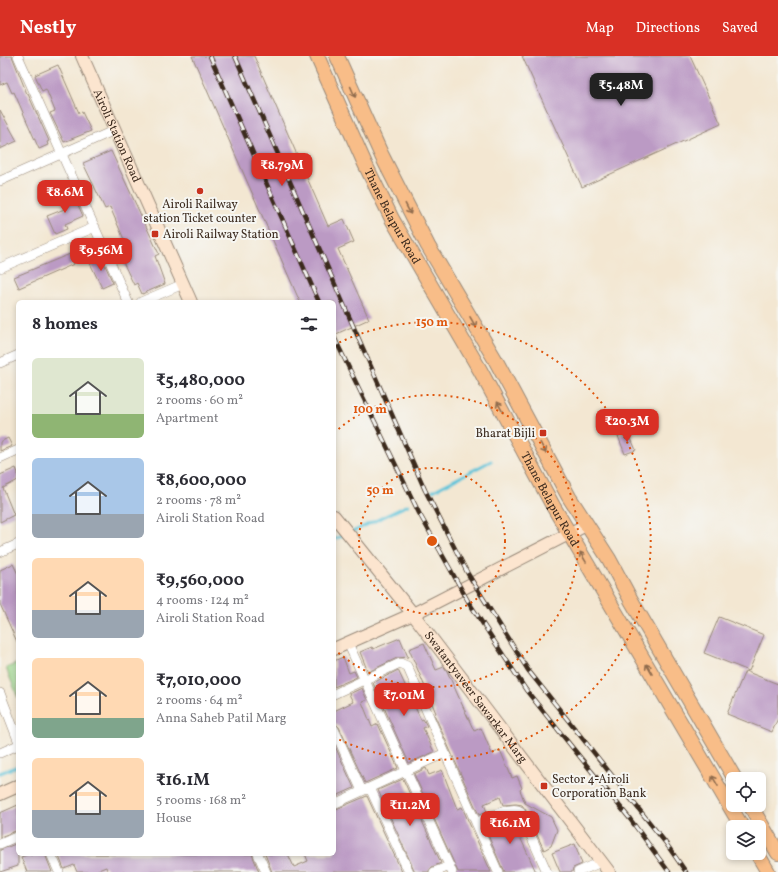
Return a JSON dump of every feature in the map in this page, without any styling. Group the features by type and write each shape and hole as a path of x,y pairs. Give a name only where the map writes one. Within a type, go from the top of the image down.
{"main road":[{"name":"Airoli Station Road","path":"82,56 190,300"},
{"name":"Thane Belapur Road","path":"317,56 365,164 392,219 480,370 569,533 738,820"},
{"name":"Thane Belapur Road","path":"337,56 408,210 496,361 569,497 609,559 631,600 731,772"},
{"name":"Swatantyaveer Sawarkar Marg","path":"337,520 413,614 609,872"},
{"path":"336,648 413,614 586,525"},
{"path":"0,794 16,787"},
{"path":"754,812 778,853"},
{"path":"761,860 768,872"}],"street":[{"path":"18,56 127,300"},
{"path":"0,181 115,130"},
{"path":"0,268 95,227"},
{"path":"146,300 183,284"},
{"path":"0,363 16,356"},
{"path":"0,458 16,451"},
{"path":"0,552 16,545"},
{"path":"348,643 451,869 434,872"},
{"path":"336,693 400,663 407,666 444,753 498,872"},
{"path":"0,693 16,735"},
{"path":"336,733 409,872"},
{"path":"0,753 16,746"},
{"path":"336,803 444,753"},
{"path":"476,823 509,809 517,809 520,811 547,872"},
{"path":"0,844 16,837"},
{"path":"52,856 59,872"},
{"path":"259,856 266,872"},
{"path":"578,872 601,862"}],"green space":[{"path":"16,664 16,693 6,668"}],"building":[{"path":"0,56 12,56 27,94 49,141 47,142 48,145 39,149 14,92 12,93 7,82 0,85"},
{"path":"192,56 254,56 328,226 344,219 354,242 338,249 369,319 336,334 336,300 299,300"},
{"path":"522,56 690,56 721,124 582,187"},
{"path":"58,65 79,113 82,112 91,131 64,142 50,113 55,111 46,89 42,91 35,75"},
{"path":"0,110 17,141 0,149"},
{"path":"111,151 159,254 155,256 165,284 142,294 137,283 134,285 122,260 117,262 112,251 126,244 110,207 105,209 83,163"},
{"path":"72,192 83,216 65,224 67,229 55,234 47,216 67,208 62,197"},
{"path":"70,254 74,264 19,288 14,277"},
{"path":"101,256 113,283 102,288 89,261"},
{"path":"628,432 636,450 625,454 618,436"},
{"path":"8,438 12,446 0,451 0,442"},
{"path":"16,468 16,481 3,488 14,515 0,522 0,475"},
{"path":"13,564 16,570 16,640 0,604 0,570"},
{"path":"719,617 764,635 749,671 704,653"},
{"path":"400,638 408,657 397,658 368,672 360,652 372,647 373,649"},
{"path":"424,643 436,670 444,667 447,671 474,731 481,728 492,754 500,750 512,778 517,776 522,788 520,790 525,803 551,817 557,830 551,846 544,850 522,805 503,805 500,797 484,804 487,812 479,815 434,714 436,713 409,649"},
{"path":"343,657 349,673 354,671 357,677 336,686 336,660"},
{"path":"398,670 421,720 423,719 427,726 423,728 434,752 409,763 373,683"},
{"path":"745,671 778,684 778,718 772,732 727,714"},
{"path":"362,688 367,700 362,702 372,727 378,724 398,768 365,783 339,727 336,725 336,710 353,702 349,694"},
{"path":"336,748 354,788 336,796"},
{"path":"426,768 429,775 442,770 457,809 462,807 491,872 458,872 414,774"},
{"path":"403,779 441,863 432,867 428,872 415,872 378,790"},
{"path":"367,796 402,872 272,872 266,856 289,856 294,867 308,861 306,856 336,856 336,809"},
{"path":"16,806 16,831 0,837 0,813"},
{"path":"516,816 524,836 520,837 536,872 504,872 484,826 506,817"},
{"path":"16,844 18,866 0,872 0,850"},
{"path":"575,844 582,864 573,868 572,872 560,872 552,853"},
{"path":"46,856 52,872 27,872 21,857"},
{"path":"59,856 253,856 259,872 108,872 106,867 93,872 77,872 74,865 64,869"}],"waterway":[{"path":"433,491 491,461"},
{"path":"350,533 408,505"},
{"path":"336,538 345,535"},
{"path":"0,773 16,767"}],"railway":[{"path":"210,56 318,300"},
{"path":"235,56 425,490 468,574 528,670 665,842 686,872"},
{"path":"336,341 419,513 468,601 526,690 630,819 669,872"}],"place":[{"name":"Airoli Railway station Ticket counter","path":"200,191"},
{"name":"Airoli Railway Station","path":"155,234"},
{"name":"Bharat Bijli","path":"543,433"},
{"name":"Sector 4-Airoli Corporation Bank","path":"544,786"}]}
